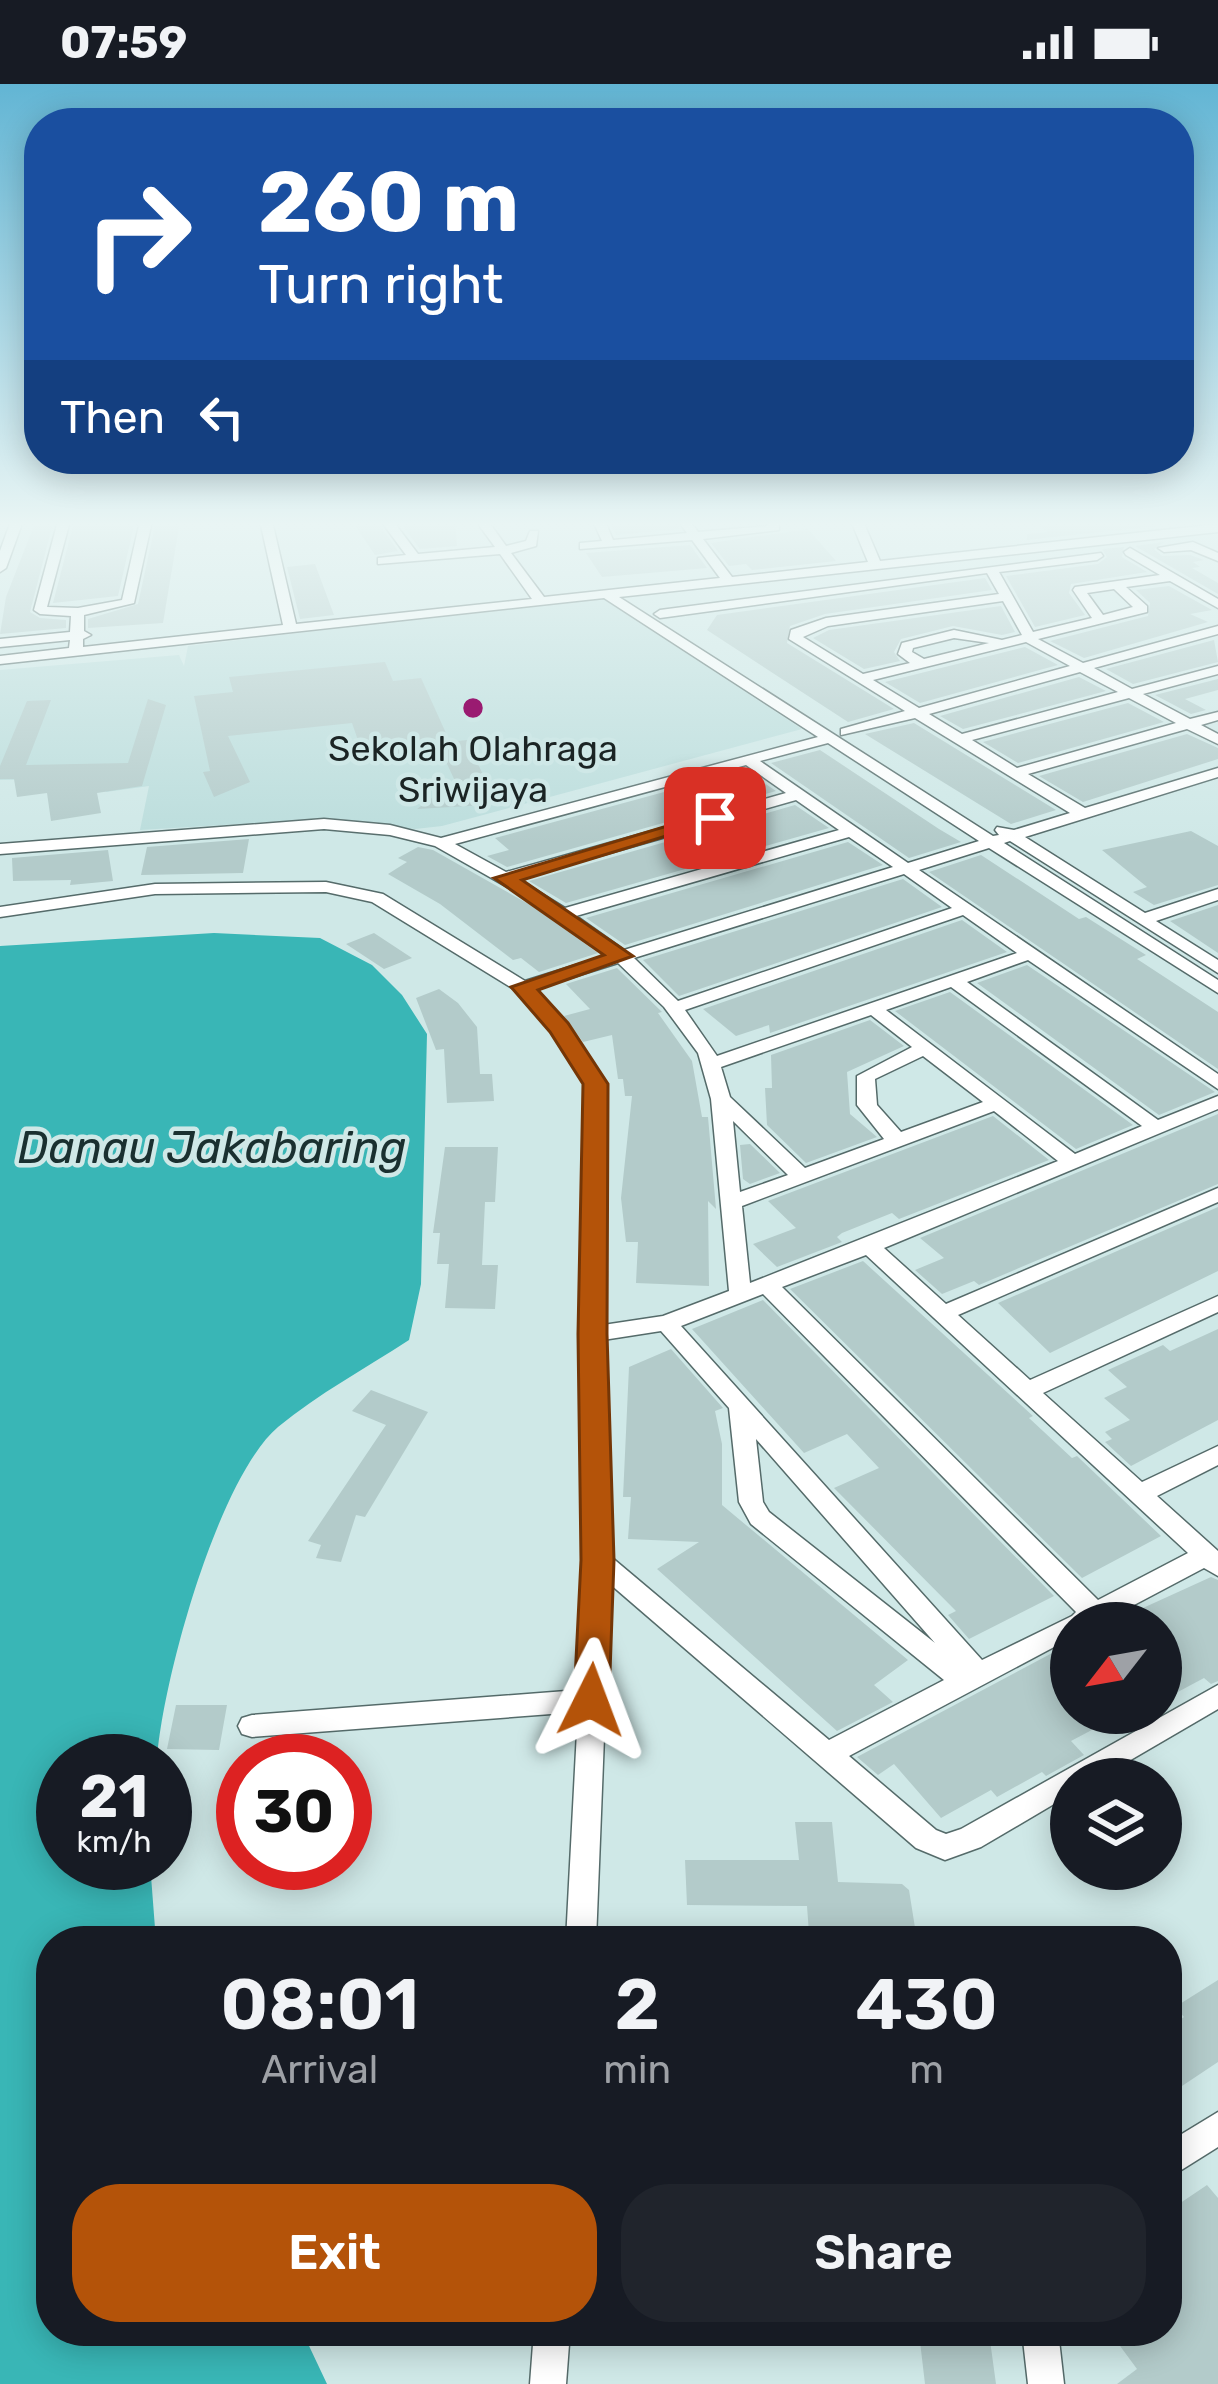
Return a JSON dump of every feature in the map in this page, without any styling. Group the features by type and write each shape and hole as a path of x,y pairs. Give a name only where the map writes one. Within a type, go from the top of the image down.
{"street":[{"path":"75,643 76,628"},
{"path":"0,660 161,628"},
{"path":"0,643 305,628"},
{"path":"663,628 1218,968"},
{"path":"681,628 838,735"},
{"path":"809,628 796,633 796,639 1083,814"},
{"path":"1024,628 1078,666 1218,740"},
{"path":"862,679 1059,628"},
{"path":"441,843 1218,630"},
{"path":"921,663 903,649 954,634 1002,641"},
{"path":"960,739 1218,670"},
{"path":"1015,773 1218,716"},
{"path":"748,760 1218,1083"},
{"path":"523,987 1218,772"},
{"path":"505,878 799,794"},
{"path":"0,849 324,824 390,830 441,843 505,878 621,956 674,1008 711,1064 721,1099 734,1202 740,1295"},
{"path":"563,914 851,831"},
{"path":"1003,839 1218,988"},
{"path":"0,911 154,889 326,887 377,898 523,987 560,1028 596,1084 592,1334 598,1560 582,1926"},
{"path":"1142,920 1218,895"},
{"path":"674,1008 965,909"},
{"path":"711,1064 1030,954"},
{"path":"953,980 1156,1127"},
{"path":"873,1008 1072,1162"},
{"path":"898,1141 867,1110 861,1092 866,1076 925,1048"},
{"path":"721,1099 802,1177"},
{"path":"592,1334 666,1323 869,1246 1218,1102"},
{"path":"734,1202 997,1103"},
{"path":"942,1314 1218,1195"},
{"path":"869,1246 1212,1561 1122,1602"},
{"path":"767,1285 1063,1602"},
{"path":"1027,1391 1218,1303"},
{"path":"666,1323 972,1678"},
{"path":"740,1405 752,1502 760,1518 972,1678"},
{"path":"1139,1494 1218,1455"},
{"path":"598,1560 926,1839 945,1847 971,1838 1050,1793"},
{"path":"826,1756 1050,1637"},
{"path":"1110,1758 1218,1696"},
{"path":"252,1726 591,1700"},
{"path":"1182,2153 1218,2128"},
{"path":"548,2384 551,2346"},
{"path":"1042,2346 1046,2384"}],"shaded area":[{"name":"Sekolah Olahraga Sriwijaya","path":"337,628 649,628 802,729 442,826 415,829 305,820 140,830 149,786 106,792 102,778 0,780 0,670 179,655 184,666 188,646"}],"water":[{"name":"Danau Jakabaring","path":"214,933 320,938 372,965 402,995 427,1034 421,1284 409,1340 278,1427 234,1490 197,1584 160,1734 36,1734 36,1890 152,1890 155,1926 36,1926 36,2346 309,2346 327,2384 0,2384 0,946"}],"building":[{"path":"1,628 62,628 0,634"},
{"path":"790,628 787,643 894,709 848,722 707,630"},
{"path":"944,628 901,639 894,652 900,661 864,669 813,638 829,630"},
{"path":"966,628 1015,632 1002,635"},
{"path":"1100,628 1186,628 1084,658 1050,641"},
{"path":"1214,640 1218,662 1133,684 1106,669"},
{"path":"1025,647 1058,665 920,703 885,682"},
{"path":"385,662 393,681 421,678 450,742 467,740 490,790 479,791 486,805 417,809 455,781 442,753 392,758 386,743 360,746 352,723 228,736 250,782 214,797 203,772 210,771 194,696 233,692 229,677"},
{"path":"1079,677 1106,691 963,729 940,716"},
{"path":"1218,679 1218,690 1185,699 1206,710 1191,714 1155,695"},
{"path":"148,699 166,705 142,786 97,793 101,813 51,821 47,793 17,797 14,779 0,779 0,766 27,701 51,700 26,765 128,763"},
{"path":"1128,703 1164,722 1018,763 983,742"},
{"path":"914,723 1056,810 1011,824 865,734"},
{"path":"1187,734 1218,748 1218,759 1083,802 1039,776"},
{"path":"820,750 961,842 909,858 771,763"},
{"path":"745,770 776,791 507,867 487,856 509,850 495,838"},
{"path":"795,805 829,828 566,903 529,881"},
{"path":"1191,831 1218,846 1218,885 1154,905 1133,892 1147,887 1102,850"},
{"path":"249,839 243,873 141,875 147,847"},
{"path":"848,842 883,865 625,945 586,918"},
{"path":"418,847 433,850 532,906 598,953 539,972 521,958 513,960 440,904 388,874 407,862 398,858"},
{"path":"108,850 113,881 70,885 71,880 13,881 12,858"},
{"path":"981,855 1079,919 1086,917 1146,955 1137,959 1218,1012 1218,1069 929,872"},
{"path":"903,879 942,907 679,996 643,960"},
{"path":"1218,905 1218,953 1170,921"},
{"path":"962,920 1007,952 770,1033 769,1025 736,1036 703,1009"},
{"path":"374,933 412,958 384,969 346,944"},
{"path":"1027,965 1215,1092 1159,1115 977,983"},
{"path":"617,968 662,1012 658,1013 692,1061 702,1117 708,1117 716,1209 708,1201 709,1286 636,1283 638,1242 626,1242 621,1198 632,1096 625,1096 623,1079 618,1079 612,1035 583,1042 564,1016 590,1009 566,984"},
{"path":"439,989 477,1027 480,1074 492,1074 494,1101 447,1103 444,1049 436,1050 416,998"},
{"path":"950,992 1133,1125 1076,1149 895,1011"},
{"path":"870,1020 904,1046 847,1072 850,1114 877,1137 806,1163 767,1125 765,1088 772,1088 771,1055"},
{"path":"1218,1114 1218,1184 979,1285 974,1281 942,1294 915,1270 944,1258 920,1238"},
{"path":"993,1116 1049,1160 899,1219 892,1213 842,1233 837,1237 842,1242 777,1267 753,1244 796,1228 768,1201"},
{"path":"750,1144 780,1173 750,1184 743,1179 740,1145"},
{"path":"445,1147 498,1147 495,1202 485,1202 482,1265 498,1265 495,1309 445,1308 449,1264 437,1264 440,1233 433,1233"},
{"path":"1218,1207 1218,1271 1050,1353 998,1303"},
{"path":"863,1261 1161,1536 1082,1578 790,1289"},
{"path":"763,1300 1054,1596 969,1639 948,1615 956,1611 834,1488 879,1468 847,1434 804,1453 692,1329"},
{"path":"1218,1329 1218,1420 1131,1466 1105,1442 1112,1439 1105,1432 1130,1420 1104,1398 1127,1387 1108,1370 1163,1345 1170,1351"},
{"path":"671,1349 723,1408 715,1411 722,1444 722,1505 908,1660 874,1685 893,1702 837,1731 657,1569 699,1542 628,1539 631,1497 623,1497 629,1367"},
{"path":"371,1390 428,1412 365,1517 356,1515 341,1562 316,1558 321,1545 308,1541 386,1425 352,1411"},
{"path":"1211,1577 1218,1580 1218,1681 1211,1684 1204,1678 1182,1690 1182,1602 1156,1602"},
{"path":"1050,1654 1050,1734 1084,1734 1071,1741 1084,1755 1050,1758 1046,1776 1042,1772 997,1797 991,1790 941,1818 894,1764 878,1775 857,1757"},
{"path":"176,1705 227,1705 222,1734 216,1734 216,1750 192,1749 192,1734 170,1734"},
{"path":"795,1822 832,1822 838,1882 902,1884 909,1890 915,1926 808,1926 807,1906 687,1905 685,1860 799,1860"},
{"path":"1218,1980 1218,2062 1182,2086 1184,2017 1182,2003"},
{"path":"1207,2185 1218,2198 1218,2384 1117,2384 1137,2369 1120,2346 1182,2346 1182,2202"},
{"path":"921,2346 991,2346 996,2384 925,2384"}],"place":[{"name":"Sekolah Olahraga Sriwijaya","path":"473,708"}],"route":[{"path":"591,1700 598,1560 592,1334 596,1084 560,1028 523,987 621,956 505,878 715,818"}]}
